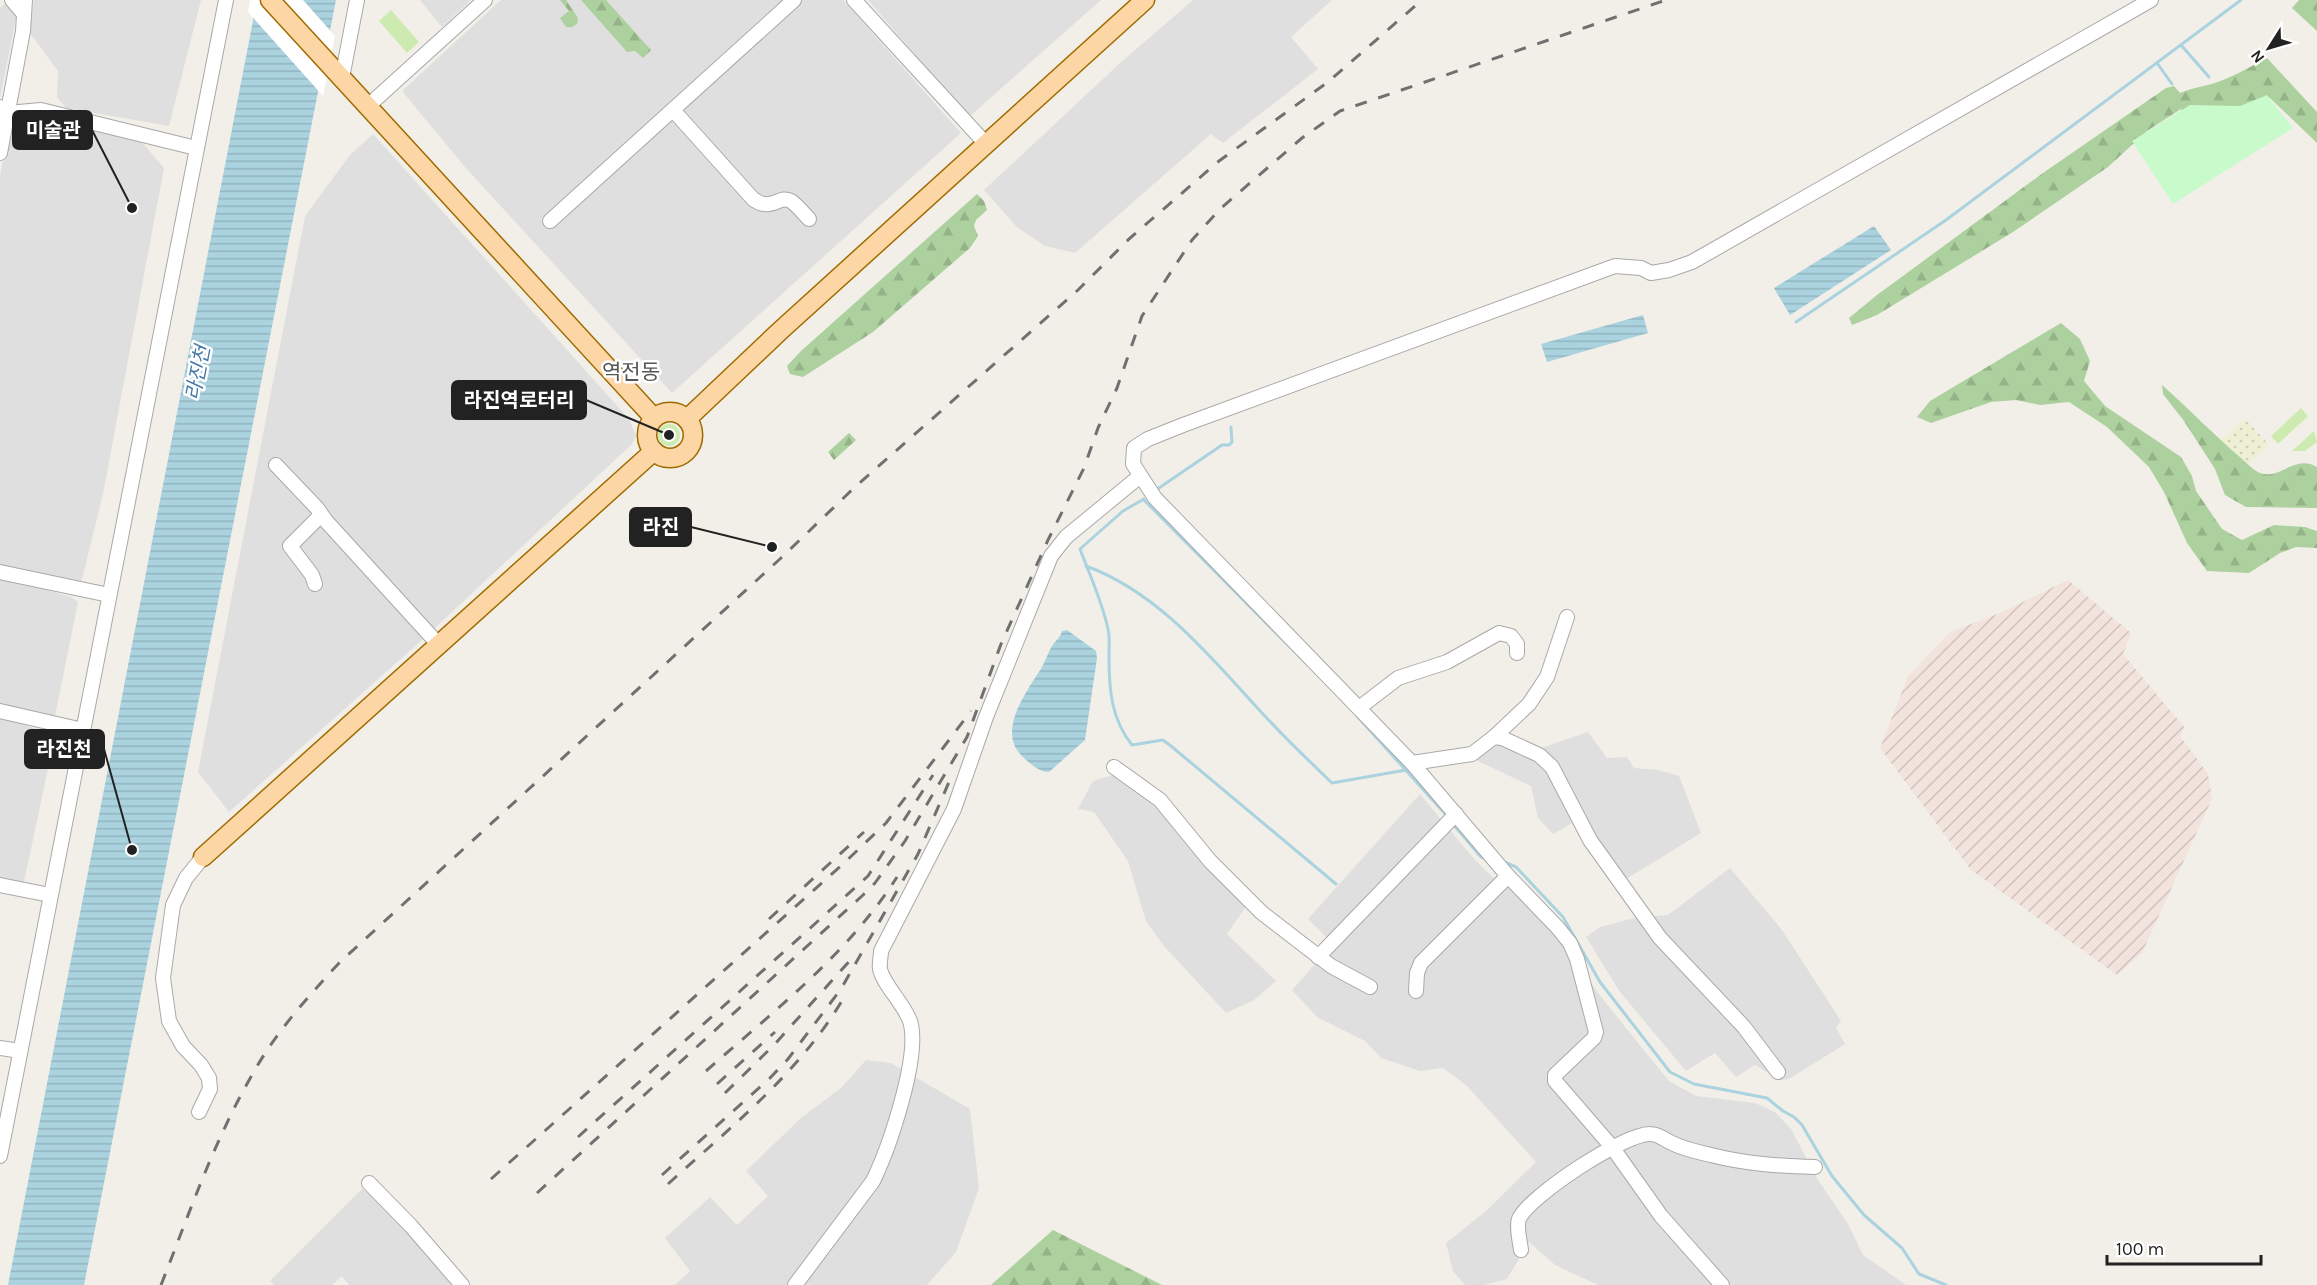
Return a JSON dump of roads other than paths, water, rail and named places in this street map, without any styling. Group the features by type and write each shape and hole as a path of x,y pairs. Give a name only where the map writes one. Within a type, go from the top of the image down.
{"main road":[{"path":"270,0 654,418"},
{"path":"687,419 781,330 1145,0"},
{"path":"671,412 687,419 694,436 687,452 676,458 670,458 654,451 647,435 654,418 671,412"},
{"path":"202,857 654,451"}],"street":[{"path":"0,153 4,110 25,7 12,0"},
{"path":"0,1156 226,0"},
{"path":"335,72 357,0"},
{"path":"368,106 485,0"},
{"path":"550,221 794,0"},
{"path":"854,0 987,145"},
{"path":"1722,1285 1661,1216 1612,1147 1555,1081 1556,1075 1594,1038 1596,1032 1577,959 1570,943 1412,764 1155,498 1133,464 1134,448 1148,439 1183,425 1357,363 1497,308 1615,266 1641,268 1651,273 1692,262 2151,0"},
{"path":"4,110 41,110 196,148"},
{"path":"673,110 753,199 761,205 770,205 785,199 791,201 809,219"},
{"path":"276,465 439,645"},
{"path":"795,1285 873,1180 880,1166 906,1081 914,1036 910,1020 902,1004 881,973 881,951 954,809 990,707 1051,556 1079,525 1140,476"},
{"path":"315,584 312,575 290,546 321,515"},
{"path":"0,572 109,595"},
{"path":"1412,764 1472,754 1530,704 1547,677 1567,617"},
{"path":"1359,708 1398,678 1447,662 1499,633 1511,636 1517,644 1517,653"},
{"path":"0,711 83,730"},
{"path":"1494,737 1502,738 1539,755 1552,767 1590,840 1660,938 1744,1027 1778,1072"},
{"path":"1114,767 1160,800 1210,861 1262,913 1318,957 1370,987"},
{"path":"1318,957 1456,814"},
{"path":"199,1112 210,1089 209,1078 201,1065 183,1046 169,1021 163,978 173,905 186,878 202,857"},
{"path":"1416,992 1420,963 1500,866"},
{"path":"0,885 50,896"},
{"path":"0,1048 20,1051"},
{"path":"1521,1251 1518,1221 1527,1206 1551,1187 1612,1147 1648,1133 1655,1134 1673,1144 1758,1165 1815,1167"},
{"path":"369,1183 411,1226 462,1285"}],"water":[{"path":"257,0 336,0 84,1285 8,1285"},
{"path":"1874,226 1891,250 1790,315 1774,288"},
{"path":"1643,315 1648,333 1547,362 1541,344"},
{"path":"1067,630 1096,651 1097,658 1085,740 1049,772 1046,772 1030,764 1016,749 1012,737 1013,725 1021,701 1051,648 1062,631"}],"waterway":[{"path":"1796,322 1946,220 2241,0"},
{"path":"2181,45 2209,77"},
{"path":"2157,63 2172,84"},
{"path":"1156,490 1222,445 1229,445 1232,442 1231,427"},
{"path":"1143,499 1305,662"},
{"path":"1144,499 1123,511 1080,549 1108,629 1111,692 1115,714 1120,725 1132,745 1163,740 1336,884"},
{"path":"1086,566 1113,578 1161,610 1204,650 1281,733 1332,783 1406,770"},
{"path":"1357,716 1447,816"},
{"path":"1453,824 1481,857 1487,860"},
{"path":"1502,861 1516,867 1563,917 1600,982 1670,1072 1694,1084 1767,1098 1794,1117 1802,1125 1832,1176 1864,1215 1902,1248 1919,1274 1946,1285"}],"railway":[{"path":"161,1285 214,1152 238,1100 281,1030 339,963 781,558 855,487 1078,290 1129,239 1219,161 1328,82 1422,0"},
{"path":"537,1193 863,895 875,883 905,841 967,737 1001,644 1048,540 1084,468 1098,428 1117,388 1142,316 1192,240 1220,209 1302,138 1340,111 1666,0"},
{"path":"491,1179 886,823 971,711"},
{"path":"578,1137 868,876 933,775"},
{"path":"662,1175 770,1078 788,1059 841,989 918,854 952,775"},
{"path":"769,919 864,832"},
{"path":"706,1071 783,1004 833,956 878,905 897,877"},
{"path":"725,1093 774,1045 854,956"},
{"path":"668,1184 763,1098 785,1075 806,1051 843,999"},
{"path":"717,1084 775,1032"}],"place":[{"name":"미술관","path":"132,208"},
{"name":"라진역로터리","path":"669,435"},
{"name":"라진","path":"772,547"},
{"name":"라진천","path":"132,850"}],"district":[{"name":"역전동","path":"631,372"}]}
